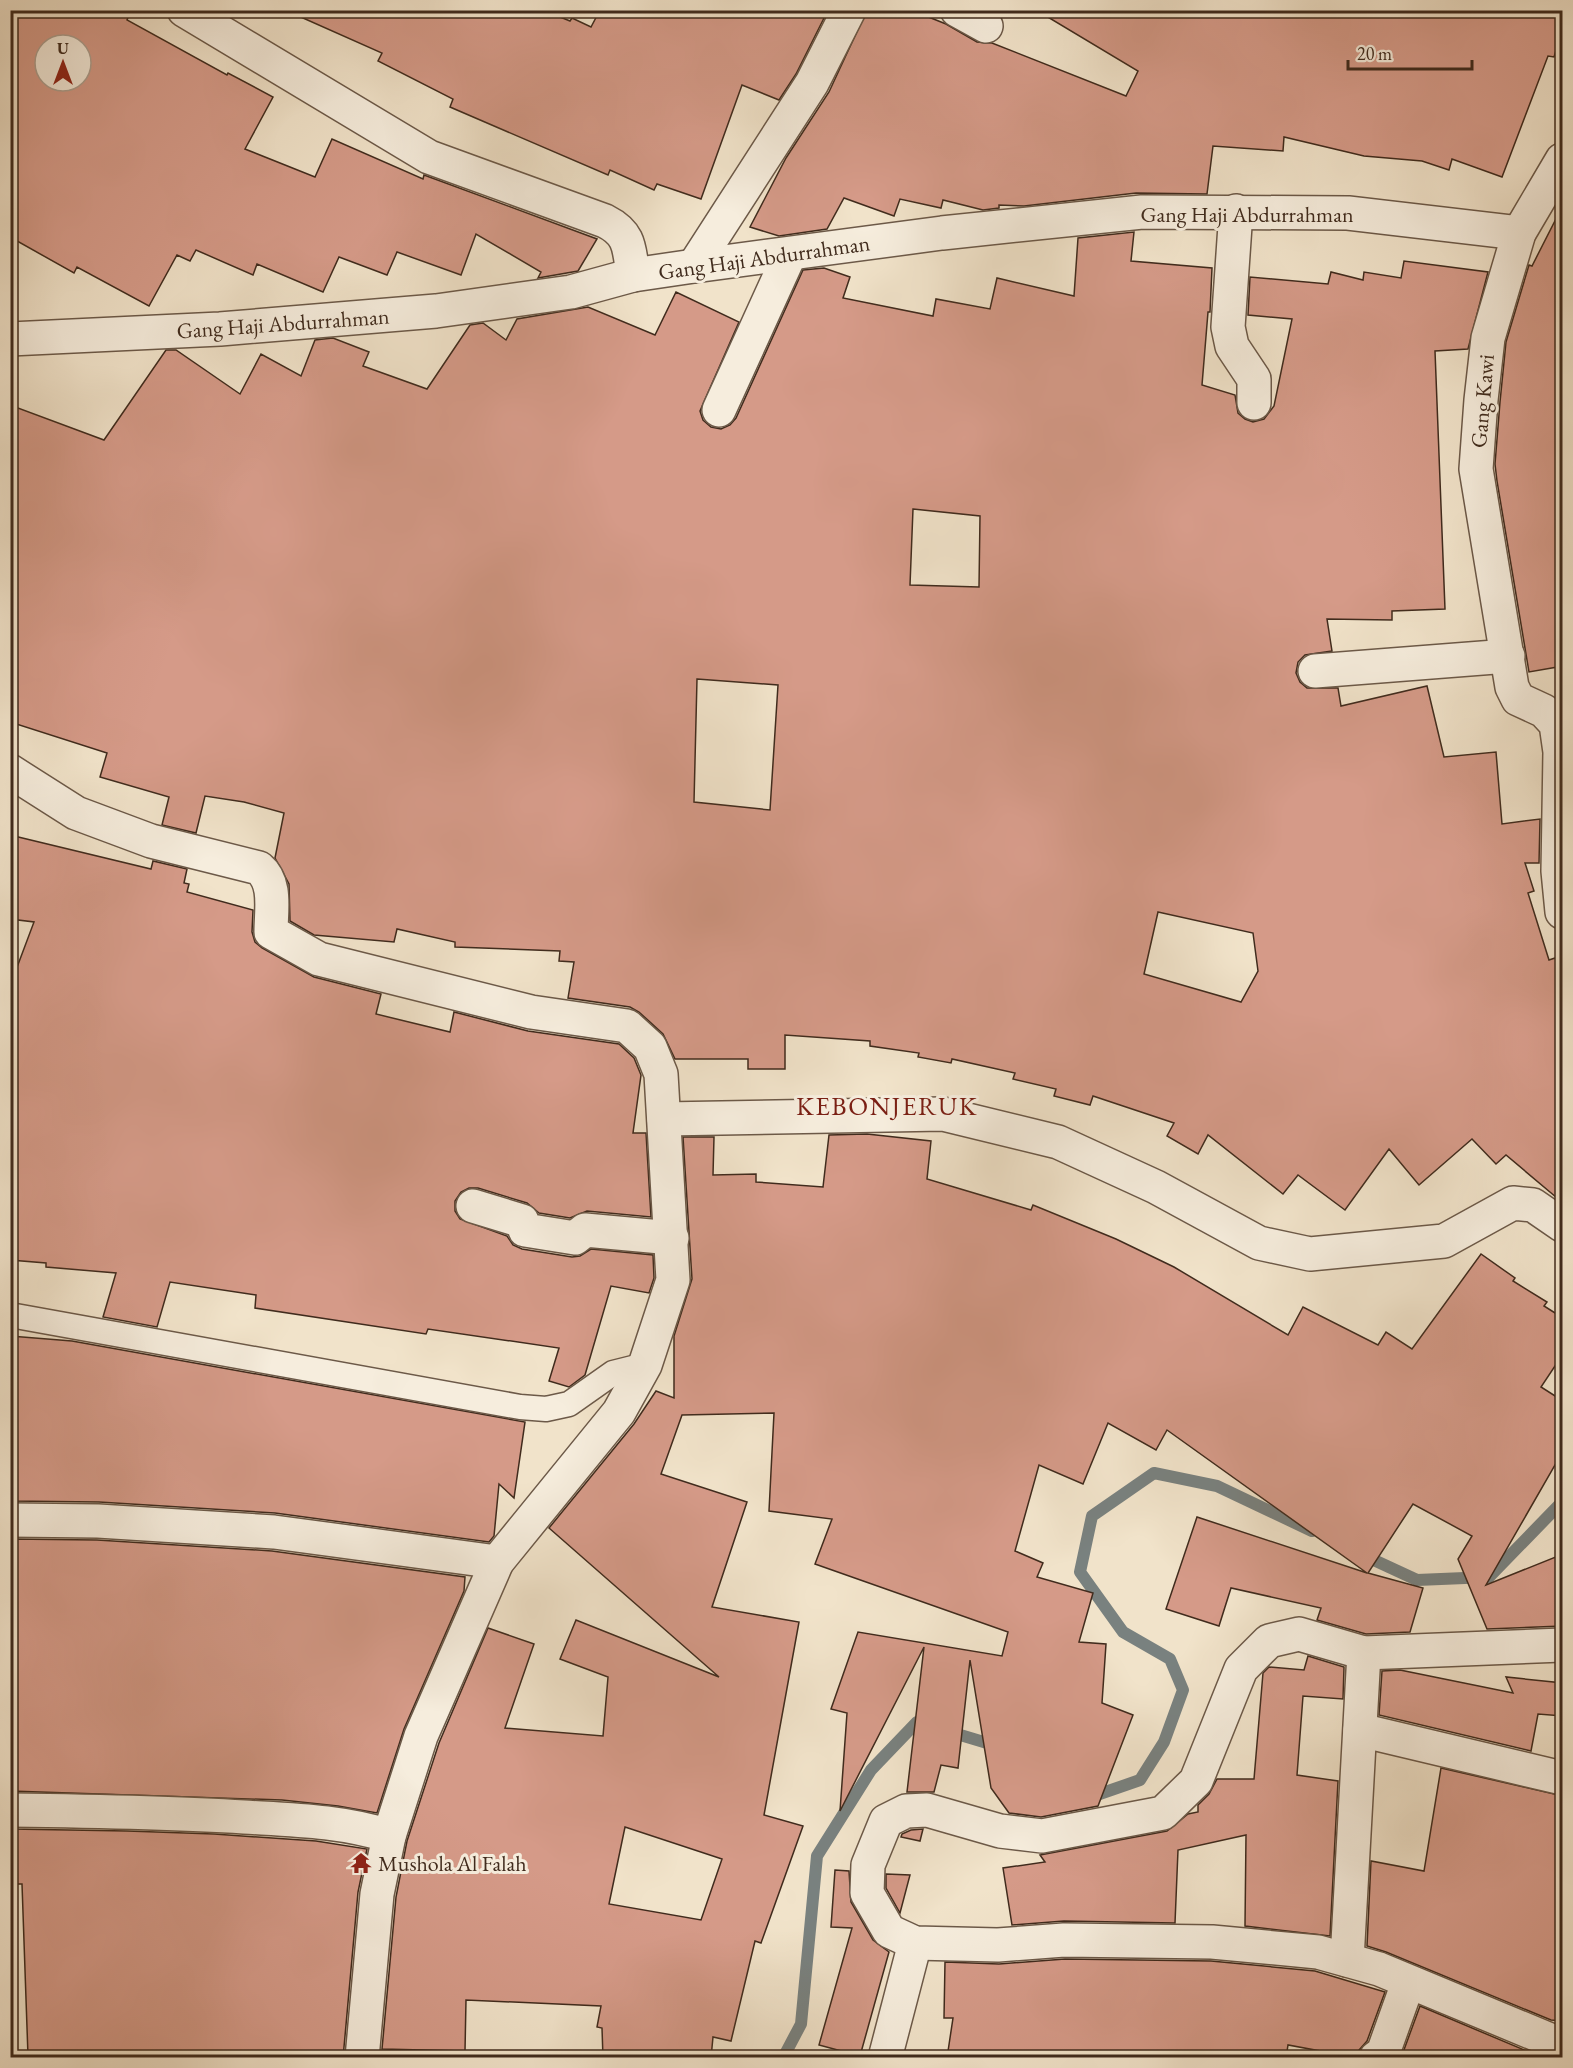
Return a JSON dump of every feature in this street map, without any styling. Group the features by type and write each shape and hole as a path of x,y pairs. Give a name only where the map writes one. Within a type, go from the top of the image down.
{"street":[{"path":"184,10 429,157 605,221 621,229 627,242 633,275"},
{"path":"694,266 812,83 849,10"},
{"path":"957,10 986,27"},
{"name":"Gang Kawi","path":"1563,160 1519,232 1488,338 1476,469 1512,687 1518,699 1544,711 1556,724 1560,752 1558,870 1563,912"},
{"path":"1236,211 1228,327 1232,346 1254,379 1254,403"},
{"name":"Gang Haji Abdurrahman","path":"10,339 220,329 392,316 571,292 633,275 694,266 942,232 1142,212 1348,213 1519,232"},
{"path":"719,410 790,254"},
{"path":"1315,671 1508,656"},
{"path":"10,771 76,813 151,841 260,868 268,875 271,884 271,932 319,959 531,1012 627,1026 650,1047 661,1074 673,1280 645,1365 619,1412 497,1562 421,1736 389,1836 377,1894 363,2058"},
{"path":"664,1119 943,1114 1058,1142 1156,1187 1259,1243 1310,1254 1444,1241 1513,1203 1533,1205 1563,1225"},
{"path":"474,1206 522,1221 525,1230 575,1238 585,1230 672,1238"},
{"path":"10,1520 98,1521 274,1532 497,1562"},
{"path":"1563,1645 1364,1653 1299,1634 1269,1641 1241,1669 1196,1781 1163,1813 1042,1836 1000,1831 927,1810 906,1811 886,1821 868,1865 867,1893 889,1931 915,1943 998,1945 1064,1940 1212,1942 1318,1952 1347,1960 1408,1983 1563,2045"},
{"path":"1347,1960 1364,1653"},
{"path":"1360,1730 1563,1778"},
{"path":"10,1810 161,1812 266,1818 355,1826 389,1836"},
{"path":"885,2058 915,1943"},
{"path":"1376,2058 1383,2053 1408,1983"}],"lane":[{"path":"10,1315 520,1407 546,1409 569,1404 613,1373 645,1365"}],"building":[{"path":"10,10 131,10 127,20 227,75 228,73 273,97 245,149 315,177 332,139 423,179 424,175 597,239 578,271 538,278 541,272 476,234 461,275 397,252 387,275 339,257 323,292 257,264 253,275 196,250 190,261 177,255 149,306 77,267 74,273 10,237"},
{"path":"285,10 543,10 570,21 572,18 591,27 600,10 828,10 796,74 779,100 742,85 701,199 657,184 654,190 610,170 608,175 450,107 453,99 378,61 382,53"},
{"path":"867,10 911,10 946,24 977,42 992,43 1126,96 1138,71 1036,10 1563,10 1563,28 1554,57 1548,56 1502,177 1452,159 1449,170 1422,161 1364,156 1284,137 1283,151 1213,146 1207,194 1136,193 1024,206 999,205 999,208 983,210 943,200 941,208 900,199 894,216 844,198 827,229 779,236 750,227 786,158 829,92"},
{"path":"1563,205 1563,666 1529,672 1495,464 1506,342 1529,265 1532,266"},
{"path":"1134,232 1131,261 1212,268 1202,385 1235,395 1238,413 1253,422 1264,419 1274,406 1292,319 1248,315 1250,277 1328,284 1331,272 1363,280 1364,272 1401,278 1404,261 1488,272 1468,349 1435,351 1445,609 1392,611 1392,620 1327,619 1332,651 1305,655 1298,662 1296,673 1300,682 1307,688 1338,688 1341,706 1427,686 1444,757 1496,752 1502,824 1540,819 1539,863 1525,863 1534,891 1528,893 1549,960 1555,958 1563,977 1563,1203 1506,1155 1496,1164 1472,1139 1419,1185 1389,1149 1345,1210 1298,1175 1283,1194 1208,1135 1198,1154 1167,1136 1174,1123 1093,1096 1090,1105 1054,1096 1056,1089 1013,1079 1015,1073 952,1059 951,1063 918,1057 919,1053 870,1046 870,1041 785,1035 785,1069 748,1069 748,1059 675,1059 663,1034 639,1012 630,1007 568,998 574,962 559,961 560,951 455,947 455,942 397,929 394,942 314,935 290,921 289,884 275,858 284,813 244,802 205,796 196,833 162,825 169,797 100,777 107,753 10,722 10,405 104,440 166,350 176,350 240,394 261,354 301,376 315,340 333,338 369,352 363,366 427,389 470,325 483,323 506,340 517,319 588,307 655,335 676,292 739,322 700,411 703,420 711,427 721,429 730,425 736,418 803,270 824,268 850,277 843,298 933,316 936,299 990,309 997,278 1074,296 1078,238","holes":["913,509 980,516 979,587 910,585","697,679 778,685 770,810 694,802","1158,912 1253,933 1258,971 1241,1002 1144,974"]},
{"path":"10,835 151,869 153,861 187,869 184,883 189,884 187,892 253,910 252,932 255,942 262,948 314,977 381,994 376,1014 450,1032 454,1012 528,1031 619,1044 634,1058 641,1075 633,1133 646,1133 651,1217 587,1211 570,1218 539,1213 527,1203 478,1188 469,1188 461,1192 455,1201 455,1211 460,1219 507,1236 513,1245 522,1249 572,1257 580,1256 591,1249 653,1255 654,1278 649,1293 611,1286 585,1375 569,1387 549,1381 559,1348 428,1329 426,1334 255,1308 256,1295 170,1282 157,1327 103,1317 116,1273 46,1267 46,1263 10,1260 10,1051 17,1026 10,1024 10,986 34,922 10,919"},
{"path":"867,1134 931,1141 927,1179 1031,1210 1033,1205 1116,1239 1174,1267 1288,1335 1303,1307 1378,1345 1386,1332 1412,1349 1481,1254 1515,1278 1513,1281 1547,1302 1544,1306 1563,1318 1563,1354 1541,1387 1563,1401 1563,1451 1486,1585 1563,1554 1563,1626 1487,1629 1458,1559 1472,1536 1413,1504 1368,1573 1423,1588 1410,1632 1366,1634 1317,1620 1321,1608 1231,1588 1219,1626 1166,1609 1197,1517 1367,1573 1167,1430 1156,1450 1108,1423 1083,1484 1039,1465 1015,1551 1043,1563 1037,1577 1093,1593 1079,1642 1106,1644 1102,1703 1133,1715 1098,1806 1041,1817 1009,1813 991,1788 970,1660 958,1768 941,1765 934,1792 907,1792 924,1647 840,1811 847,1713 831,1709 858,1632 1002,1656 1008,1632 815,1564 832,1519 769,1511 774,1413 682,1415 661,1474 747,1502 712,1607 799,1622 764,1815 803,1826 761,1943 755,1941 731,2041 713,2037 711,2058 603,2058 602,2028 597,2027 601,2006 466,2000 465,2051 382,2049 396,1897 407,1841 439,1743 488,1628 534,1644 505,1728 603,1736 608,1677 560,1659 576,1620 719,1677 549,1528 634,1424 656,1391 674,1398 674,1336 692,1279 683,1137 714,1137 713,1175 756,1174 756,1182 823,1187 829,1135","holes":["625,1827 722,1859 701,1920 609,1904"]},
{"path":"10,1336 72,1341 525,1422 514,1498 499,1484 494,1536 489,1542 275,1513 99,1502 10,1501"},
{"path":"10,1539 97,1540 272,1551 465,1577 464,1591 404,1729 377,1813 282,1800 10,1791"},
{"path":"1308,1656 1344,1667 1343,1699 1303,1696 1297,1775 1338,1781 1330,1936 1245,1926 1246,1835 1178,1850 1175,1923 1064,1921 1012,1925 1003,1868 1045,1862 1040,1855 1167,1831 1188,1814 1198,1812 1198,1805 1209,1794 1217,1779 1254,1779 1263,1673 1269,1667 1304,1670"},
{"path":"1400,1670 1513,1693 1506,1677 1563,1683 1563,1716 1538,1714 1531,1751 1379,1715 1382,1671"},
{"path":"1441,1768 1563,1796 1563,2021 1551,2020 1367,1946 1371,1861 1424,1871"},
{"path":"14,1829 214,1834 316,1841 367,1849 358,1892 343,2058 28,2056 22,1884 13,1884"},
{"path":"923,1829 920,1841 901,1837 902,1834 911,1830"},
{"path":"835,1870 849,1871 851,1902 873,1940 889,1952 860,2056 819,2045 852,1928 831,1927"},
{"path":"886,1874 910,1875 900,1913 886,1888"},
{"path":"1065,1959 1211,1961 1315,1971 1385,1992 1367,2041 1359,2050 1358,2058 1288,2045 1286,2058 947,2058 953,2018 944,2018 945,1962 999,1964"},
{"path":"1420,2006 1536,2055 1536,2058 1401,2058"}],"waterway":[{"path":"1088,1798 1140,1780 1164,1742 1183,1690 1170,1659 1123,1632 1080,1572 1092,1516 1154,1473 1217,1486 1312,1531"},
{"path":"1363,1555 1417,1580 1489,1577 1562,1502"},
{"path":"783,2058 801,2024 817,1856 871,1770 917,1722 928,1725"},
{"path":"947,1731 997,1746"}],"place":[{"name":"Mushola Al Falah","path":"361,1863"}],"district":[{"name":"KEBONJERUK","path":"887,1106"}]}
